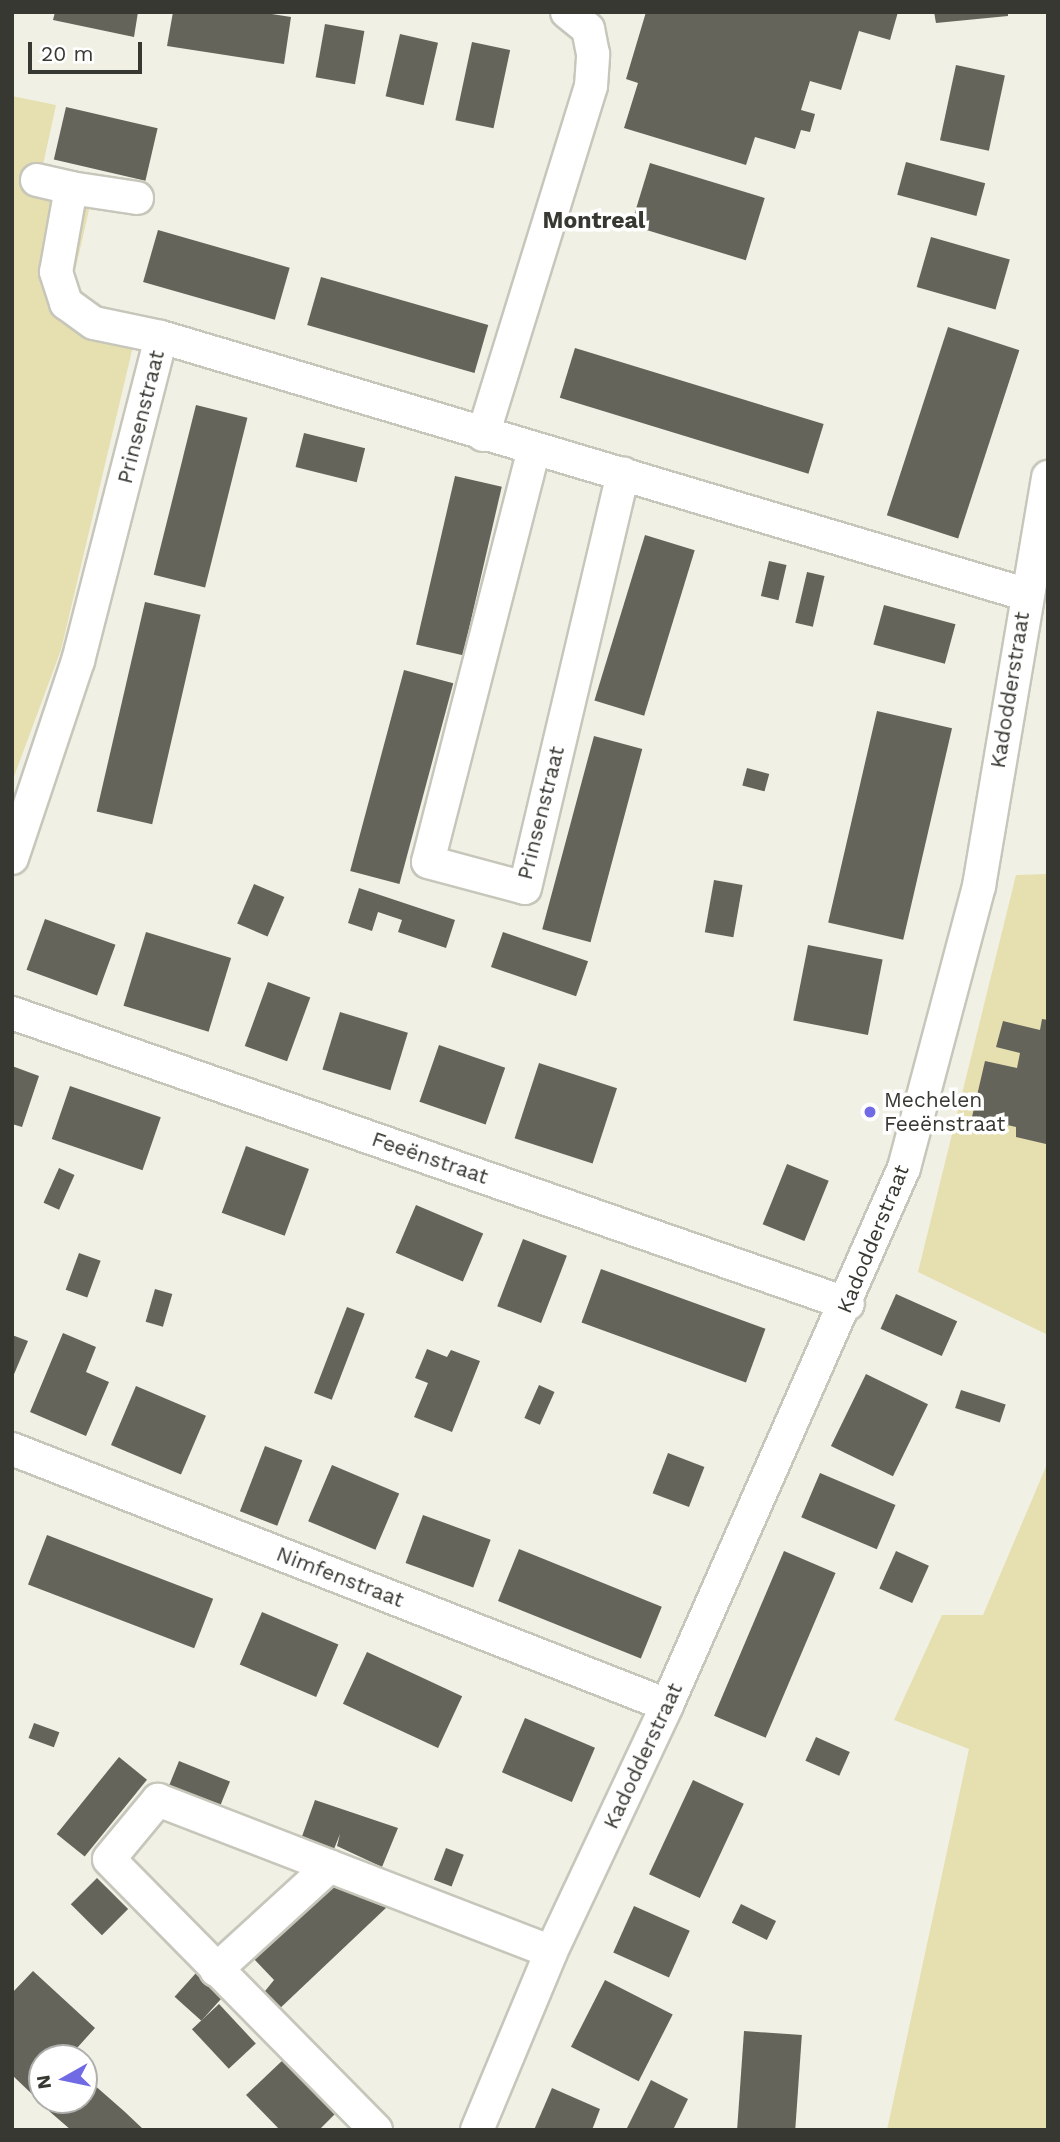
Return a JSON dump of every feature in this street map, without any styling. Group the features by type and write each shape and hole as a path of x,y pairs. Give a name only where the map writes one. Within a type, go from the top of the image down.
{"street":[{"path":"483,435 591,86 593,54 587,29 567,12"},
{"path":"37,180 137,198"},
{"name":"Prinsenstraat","path":"71,188 56,272 66,303 94,323 161,337 483,435 623,472 1025,594"},
{"name":"Prinsenstraat","path":"12,858 78,661 161,337"},
{"name":"Prinsenstraat","path":"534,449 428,862 525,888 623,472"},
{"name":"Kadodderstraat","path":"477,2130 551,1952 667,1705 848,1304 904,1168 979,886 1025,594 1048,477"},
{"name":"Feeënstraat","path":"12,1013 848,1304"},
{"name":"Nimfenstraat","path":"12,1449 667,1705"},
{"path":"376,2130 109,1859 158,1800 551,1952"},
{"path":"216,1970 330,1866"}],"shaded area":[{"path":"12,96 56,105 43,165 96,179 64,320 135,338 61,650 12,782"},
{"path":"1048,874 1048,1335 918,1272 1016,875"},
{"path":"1048,1462 1048,2130 887,2130 969,1749 894,1720 942,1615 983,1615"}],"building":[{"path":"55,12 138,12 134,37 53,20"},
{"path":"173,12 259,12 291,17 284,64 167,46"},
{"path":"646,12 898,12 890,40 859,31 841,90 810,81 801,110 815,114 810,132 801,130 795,149 755,137 746,165 624,128 638,83 626,79"},
{"path":"934,12 1008,12 1008,16 936,23"},
{"path":"325,24 364,31 355,84 316,77"},
{"path":"400,34 438,43 424,105 386,96"},
{"path":"472,42 510,50 494,128 455,120"},
{"path":"956,65 1005,75 989,151 940,140"},
{"path":"66,107 158,128 145,181 54,160"},
{"path":"906,162 985,183 976,216 897,195"},
{"path":"650,163 765,198 746,260 631,225"},
{"path":"158,230 290,268 275,320 143,282"},
{"path":"931,237 1010,260 995,310 917,287"},
{"path":"321,277 488,325 474,373 307,325"},
{"path":"948,327 1019,350 958,538 887,515"},
{"path":"575,348 824,424 808,474 560,398"},
{"path":"196,405 247,418 205,588 154,575"},
{"path":"304,433 365,448 357,482 296,467"},
{"path":"455,476 502,487 463,655 416,645"},
{"path":"645,535 695,550 644,716 594,700"},
{"path":"769,561 787,565 778,600 761,596"},
{"path":"807,572 825,576 813,627 795,623"},
{"path":"145,602 201,615 152,824 97,811"},
{"path":"884,605 955,624 945,664 873,645"},
{"path":"404,670 453,683 399,884 350,871"},
{"path":"877,711 952,728 903,940 828,922"},
{"path":"594,736 642,749 591,942 542,929"},
{"path":"747,768 769,774 765,791 742,785"},
{"path":"714,880 743,885 733,937 705,932"},
{"path":"254,884 284,897 268,936 237,924"},
{"path":"359,888 455,920 446,948 398,932 402,920 378,912 372,931 348,923"},
{"path":"45,919 115,945 97,995 27,970"},
{"path":"146,932 231,958 209,1032 123,1006"},
{"path":"503,932 588,961 576,996 491,967"},
{"path":"808,945 883,960 868,1035 793,1021"},
{"path":"268,982 310,997 287,1061 245,1046"},
{"path":"340,1012 408,1033 390,1090 322,1069"},
{"path":"1042,1019 1048,1020 1046,1144 1016,1137 1016,1127 972,1117 985,1061 1017,1068 1020,1053 996,1047 1003,1021 1040,1030"},
{"path":"439,1045 505,1068 486,1125 419,1102"},
{"path":"539,1063 617,1088 593,1163 515,1138"},
{"path":"12,1066 39,1076 22,1127 12,1124"},
{"path":"70,1086 161,1117 143,1170 52,1139"},
{"path":"246,1146 309,1169 285,1236 222,1213"},
{"path":"787,1164 829,1181 804,1241 763,1224"},
{"path":"59,1168 75,1175 59,1210 44,1203"},
{"path":"416,1205 483,1234 463,1281 396,1253"},
{"path":"523,1239 567,1256 541,1323 497,1306"},
{"path":"79,1253 101,1261 87,1298 66,1290"},
{"path":"601,1269 765,1329 746,1382 582,1323"},
{"path":"155,1289 172,1294 163,1327 146,1322"},
{"path":"896,1294 957,1321 942,1356 881,1329"},
{"path":"347,1307 365,1314 332,1400 314,1393"},
{"path":"63,1333 96,1347 86,1372 109,1382 86,1436 30,1412"},
{"path":"12,1335 28,1341 12,1379"},
{"path":"427,1349 447,1357 451,1350 480,1361 452,1432 414,1417 428,1383 415,1378"},
{"path":"866,1374 928,1404 893,1476 831,1446"},
{"path":"539,1385 555,1392 540,1425 524,1418"},
{"path":"136,1386 206,1416 181,1475 111,1445"},
{"path":"961,1390 1006,1405 1000,1423 955,1408"},
{"path":"265,1446 302,1460 277,1526 240,1511"},
{"path":"668,1453 704,1467 689,1507 653,1493"},
{"path":"332,1465 399,1494 375,1550 308,1521"},
{"path":"820,1473 895,1505 877,1549 801,1517"},
{"path":"423,1515 491,1540 473,1588 406,1563"},
{"path":"47,1535 213,1599 194,1648 28,1584"},
{"path":"519,1549 662,1607 641,1659 498,1601"},
{"path":"784,1551 836,1573 766,1738 714,1716"},
{"path":"896,1551 929,1566 912,1603 879,1588"},
{"path":"262,1612 338,1644 316,1697 240,1664"},
{"path":"367,1652 462,1696 438,1748 343,1704"},
{"path":"525,1718 595,1748 572,1802 502,1772"},
{"path":"34,1723 59,1732 54,1747 29,1738"},
{"path":"816,1737 850,1752 839,1776 805,1761"},
{"path":"119,1757 147,1780 85,1857 57,1834"},
{"path":"179,1761 230,1782 217,1814 166,1793"},
{"path":"693,1780 744,1804 700,1898 649,1874"},
{"path":"315,1800 398,1828 382,1867 337,1846 340,1834 332,1854 300,1842"},
{"path":"446,1848 464,1855 452,1887 434,1880"},
{"path":"97,1878 128,1909 102,1935 71,1904"},
{"path":"331,1883 388,1906 276,2012 261,1996 274,1980 253,1958"},
{"path":"741,1904 776,1921 767,1940 732,1923"},
{"path":"634,1906 690,1931 669,1977 613,1953"},
{"path":"33,1971 95,2028 81,2044 28,2044 28,2090 12,2075 12,1993"},
{"path":"196,1973 223,1997 201,2021 175,1997"},
{"path":"605,1980 673,2015 639,2081 571,2047"},
{"path":"219,2004 256,2043 229,2069 192,2029"},
{"path":"744,2031 802,2035 795,2130 737,2130"},
{"path":"285,2058 337,2112 319,2130 280,2130 246,2095"},
{"path":"651,2080 688,2099 673,2130 626,2130"},
{"path":"98,2088 144,2130 71,2130 52,2114 98,2114"},
{"path":"552,2088 600,2109 592,2130 534,2130"}],"place":[{"name":"Mechelen Feeënstraat","path":"870,1112"}],"district":[{"name":"Montreal","path":"594,221"}]}
